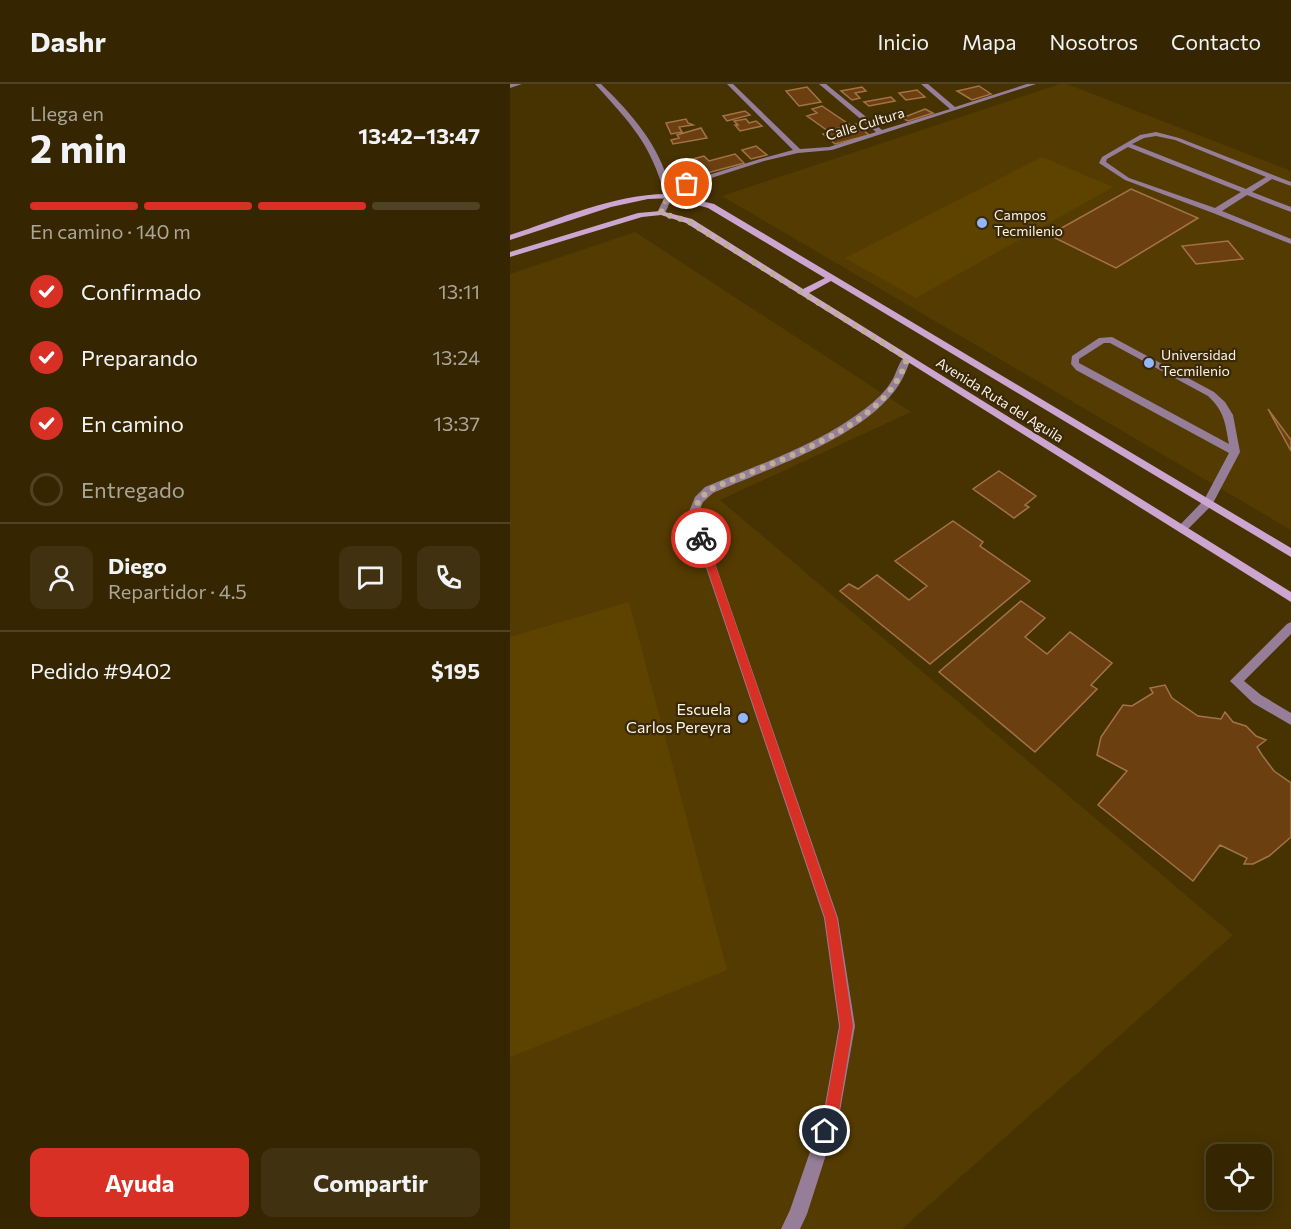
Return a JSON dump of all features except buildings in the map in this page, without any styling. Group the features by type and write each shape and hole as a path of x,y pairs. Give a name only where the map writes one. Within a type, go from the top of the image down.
{"street":[{"path":"510,86 519,84"},
{"path":"510,255 641,214 661,213 668,193 658,160 642,131 627,112 598,84"},
{"path":"730,84 798,151"},
{"path":"822,84 881,133"},
{"path":"924,84 954,109"},
{"name":"Calle Cultura","path":"668,193 798,151 830,149 1033,84"},
{"path":"1291,184 1177,139 1156,134 1142,136 1104,158 1102,163 1127,179 1216,211 1291,242"},
{"path":"1128,145 1291,210"},
{"path":"1216,211 1272,176"},
{"path":"510,238 668,193"},
{"name":"Avenida Ruta del Aguila","path":"668,193 711,206 1291,553"},
{"name":"Avenida Ruta del Aguila","path":"661,213 688,221 1291,598"},
{"path":"802,293 831,278"},
{"path":"1181,529 1208,502 1235,452 1228,415 1222,404 1211,394 1112,340 1101,340 1075,358 1075,364 1079,368 1235,452"},
{"path":"790,1229 798,1214 832,1111 847,1026 839,966 831,918 693,514 699,500 709,490 857,422 878,405 896,383 903,372 907,358"},
{"path":"1291,627 1236,681 1257,699 1291,720"}],"shaded area":[{"name":"Universidad Tecmilenio","path":"1060,84 1067,84 1291,171 1291,530 722,196"},
{"name":"Campos Tecmilenio","path":"1042,157 1113,187 916,298 845,258"},
{"name":"Escuela Carlos Pereyra","path":"635,232 911,412 720,500 1233,935 902,1229 510,1229 510,274"},
{"path":"629,602 727,970 510,1057 510,637"}],"way so far":[{"path":"687,184 668,190 669,195 661,213 688,221 907,358 903,372 896,383 878,405 857,422 781,459 709,490 699,500 693,514 701,538"}],"place":[{"name":"Campos Tecmilenio","path":"982,223"},
{"name":"Universidad Tecmilenio","path":"1149,363"},
{"name":"Escuela Carlos Pereyra","path":"743,718"}],"route":[{"path":"701,538 831,918 847,1026 832,1111 825,1131"}]}
